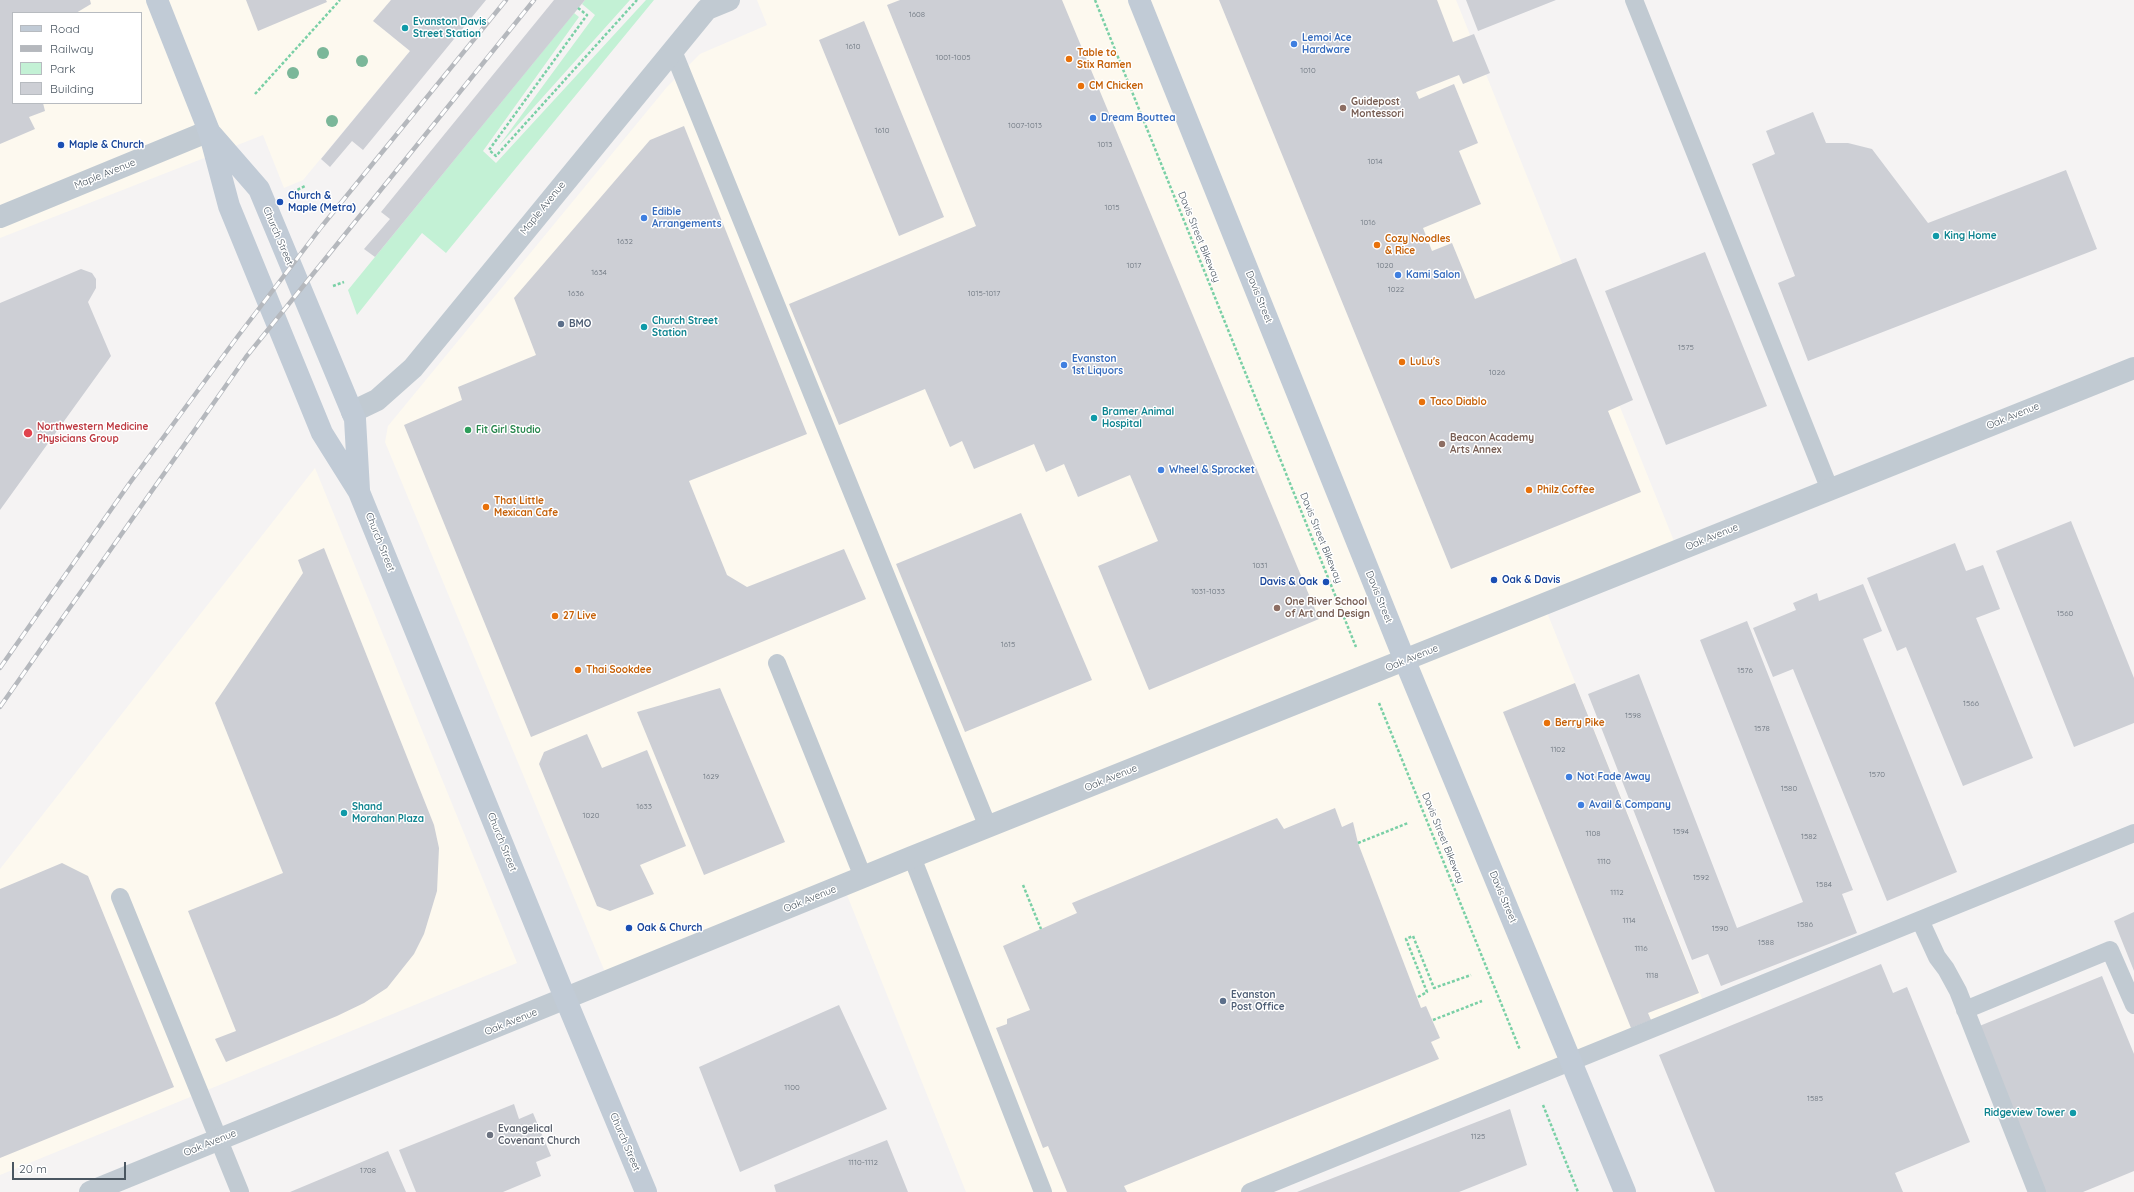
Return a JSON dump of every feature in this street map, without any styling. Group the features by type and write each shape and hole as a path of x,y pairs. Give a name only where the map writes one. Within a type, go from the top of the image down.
{"main road":[{"name":"Church Street","path":"157,0 209,131 229,206 322,433 360,492 566,1000 646,1192"},
{"name":"Davis Street","path":"1139,0 1405,661 1625,1192"},
{"name":"Church Street","path":"209,131 259,190 355,419 360,492"}],"street":[{"name":"Maple Avenue","path":"352,412 377,400 413,368 707,9 729,0"},
{"name":"Maple Avenue","path":"0,217 209,131"},
{"name":"Oak Avenue","path":"90,1192 566,1000 863,877 2134,368"}],"lane":[{"path":"1634,0 1830,490"},
{"path":"673,51 988,827"},
{"path":"777,663 863,877"},
{"path":"1250,1192 1571,1060 2134,833"},
{"path":"912,858 1043,1192"},
{"path":"120,897 240,1192"},
{"path":"1920,920 1937,957 1958,990 2037,1192"},
{"path":"1966,1010 2110,950 2134,1005"}],"path":[{"path":"255,94 340,0"},
{"path":"578,8 587,15 489,150 496,156 637,0"},
{"name":"Davis Street Bikeway","path":"1094,0 1578,1192"},
{"path":"293,192 305,186"},
{"path":"331,286 344,282"},
{"path":"1358,843 1408,823"},
{"path":"1024,885 1042,929"},
{"path":"1418,997 1427,992 1406,939 1413,936 1434,988 1471,975"},
{"path":"1433,1020 1482,1001"}],"shaded area":[{"path":"0,0 391,0 374,21 410,51 303,180 284,188 263,135 0,238"},
{"path":"757,0 1456,0 1680,556 1546,610 1708,1013 1272,1192 966,1192 845,890 612,989 385,442 388,426 667,87 700,54 767,25"},
{"path":"315,468 517,963 0,1175 0,869"}],"green space":[{"path":"585,0 630,0 498,147 595,15 582,4"},
{"path":"646,0 654,0 446,253 422,233 357,315 348,290 574,13 579,17 483,151 496,163"}],"building":[{"path":"0,0 90,0 91,4 78,12 12,12 12,104 43,104 45,111 29,117 35,129 0,144"},
{"path":"246,0 326,0 327,2 258,31"},
{"path":"391,0 486,0 363,150 352,141 330,167 321,159 410,51 373,21"},
{"path":"554,0 585,0 375,257 364,249 390,219 381,212"},
{"path":"900,0 1062,0 1319,619 1149,690 1098,566 1158,541 1130,475 1078,497 1064,464 1046,472 1034,444 974,469 962,441 950,447 925,389 839,425 789,304 976,226 887,5"},
{"path":"1219,0 1437,0 1453,42 1474,34 1490,73 1463,84 1459,75 1416,92 1419,99 1454,84 1478,143 1459,151 1481,204 1423,228 1432,251 1452,243 1475,299 1576,258 1633,400 1608,411 1641,492 1451,569"},
{"path":"1466,0 1556,0 1478,31"},
{"path":"864,21 944,217 899,236 819,40"},
{"name":"King Home","path":"1813,112 1826,143 1848,143 1872,149 1928,223 2066,170 2097,249 1808,361 1778,283 1795,276 1752,164 1775,154 1766,131"},
{"name":"Church Street Station","path":"684,126 807,434 689,481 727,575 747,587 844,549 866,599 531,737 404,425 462,400 458,387 536,355 514,298 650,140"},
{"path":"1705,252 1767,406 1666,445 1605,291"},
{"name":"Northwestern Medicine Physicians Group","path":"81,269 92,273 96,279 96,288 88,302 111,356 0,510 0,303"},
{"path":"1021,513 1092,680 965,732 896,564"},
{"path":"2071,521 2134,678 2134,723 2074,747 1996,551"},
{"path":"1955,543 1966,571 1983,565 2000,609 1976,618 2033,758 1963,786 1906,647 1897,651 1867,578"},
{"name":"Shand Morahan Plaza","path":"324,548 434,825 439,848 437,891 424,934 414,954 387,988 364,1003 337,1016 226,1062 215,1039 236,1031 188,911 283,873 215,703 303,573 298,560"},
{"path":"1863,584 1882,631 1863,639 1957,872 1887,901 1793,669 1773,677 1753,628 1796,610 1793,603 1817,593 1819,601"},
{"path":"1747,621 1853,890 1842,894 1857,933 1721,986 1708,954 1692,960 1588,694 1639,674 1737,928 1803,902 1700,640"},
{"path":"1575,683 1699,993 1648,1013 1651,1020 1631,1028 1503,712"},
{"path":"720,688 785,842 704,875 637,712"},
{"path":"587,734 602,768 647,750 686,846 640,865 654,894 610,911 597,906 539,764 544,752"},
{"name":"Evanston Post Office","path":"1335,808 1342,827 1353,822 1358,843 1421,1008 1426,1006 1440,1038 1431,1042 1439,1059 1124,1186 1127,1192 1067,1192 1048,1146 1043,1148 996,1028 1007,1024 1007,1019 1030,1010 1003,946 1077,913 1072,903 1277,818 1284,829"},
{"path":"62,863 88,876 174,1087 0,1158 0,889"},
{"path":"2134,912 2134,971 2114,921"},
{"path":"1881,964 1893,993 1907,987 1970,1142 1895,1173 1903,1192 1715,1192 1659,1055"},
{"name":"Ridgeview Tower","path":"2102,976 2134,1054 2134,1171 2083,1192 2044,1192 1977,1027"},
{"path":"839,1005 887,1109 740,1172 699,1067"},
{"name":"Evangelical Covenant Church","path":"514,1104 519,1119 533,1113 551,1156 536,1162 541,1176 503,1192 416,1192 399,1150"},
{"path":"1510,1109 1527,1165 1459,1192 1297,1192"},
{"path":"887,1140 908,1192 776,1192 774,1185"},
{"path":"388,1151 406,1192 290,1192"}],"railway":[{"path":"0,668 129,484 238,336 322,226 506,0"},
{"path":"0,707 246,357 534,0"}],"place":[{"name":"Evanston Davis Street Station","path":"405,28"},
{"name":"Lemoi Ace Hardware","path":"1294,44"},
{"name":"Table to Stix Ramen","path":"1069,59"},
{"name":"CM Chicken","path":"1081,86"},
{"name":"Guidepost Montessori","path":"1343,108"},
{"name":"Dream Bouttea","path":"1093,118"},
{"name":"Maple & Church","path":"61,145"},
{"name":"Church & Maple (Metra)","path":"280,202"},
{"name":"Edible Arrangements","path":"644,218"},
{"name":"King Home","path":"1936,236"},
{"name":"Cozy Noodles & Rice","path":"1377,245"},
{"name":"Kami Salon","path":"1398,275"},
{"name":"BMO","path":"561,324"},
{"name":"Church Street Station","path":"644,327"},
{"name":"LuLu's","path":"1402,362"},
{"name":"Evanston 1st Liquors","path":"1064,365"},
{"name":"Taco Diablo","path":"1422,402"},
{"name":"Bramer Animal Hospital","path":"1094,418"},
{"name":"Fit Girl Studio","path":"468,430"},
{"name":"Northwestern Medicine Physicians Group","path":"28,433"},
{"name":"Beacon Academy Arts Annex","path":"1442,444"},
{"name":"Wheel & Sprocket","path":"1161,470"},
{"name":"Philz Coffee","path":"1529,490"},
{"name":"That Little Mexican Cafe","path":"486,507"},
{"name":"Oak & Davis","path":"1494,580"},
{"name":"Davis & Oak","path":"1326,582"},
{"name":"One River School of Art and Design","path":"1277,608"},
{"name":"27 Live","path":"555,616"},
{"name":"Thai Sookdee","path":"578,670"},
{"name":"Berry Pike","path":"1547,723"},
{"name":"Not Fade Away","path":"1569,777"},
{"name":"Avail & Company","path":"1581,805"},
{"name":"Shand Morahan Plaza","path":"344,813"},
{"name":"Oak & Church","path":"629,928"},
{"name":"Evanston Post Office","path":"1223,1001"},
{"name":"Ridgeview Tower","path":"2073,1113"},
{"name":"Evangelical Covenant Church","path":"490,1135"}]}
